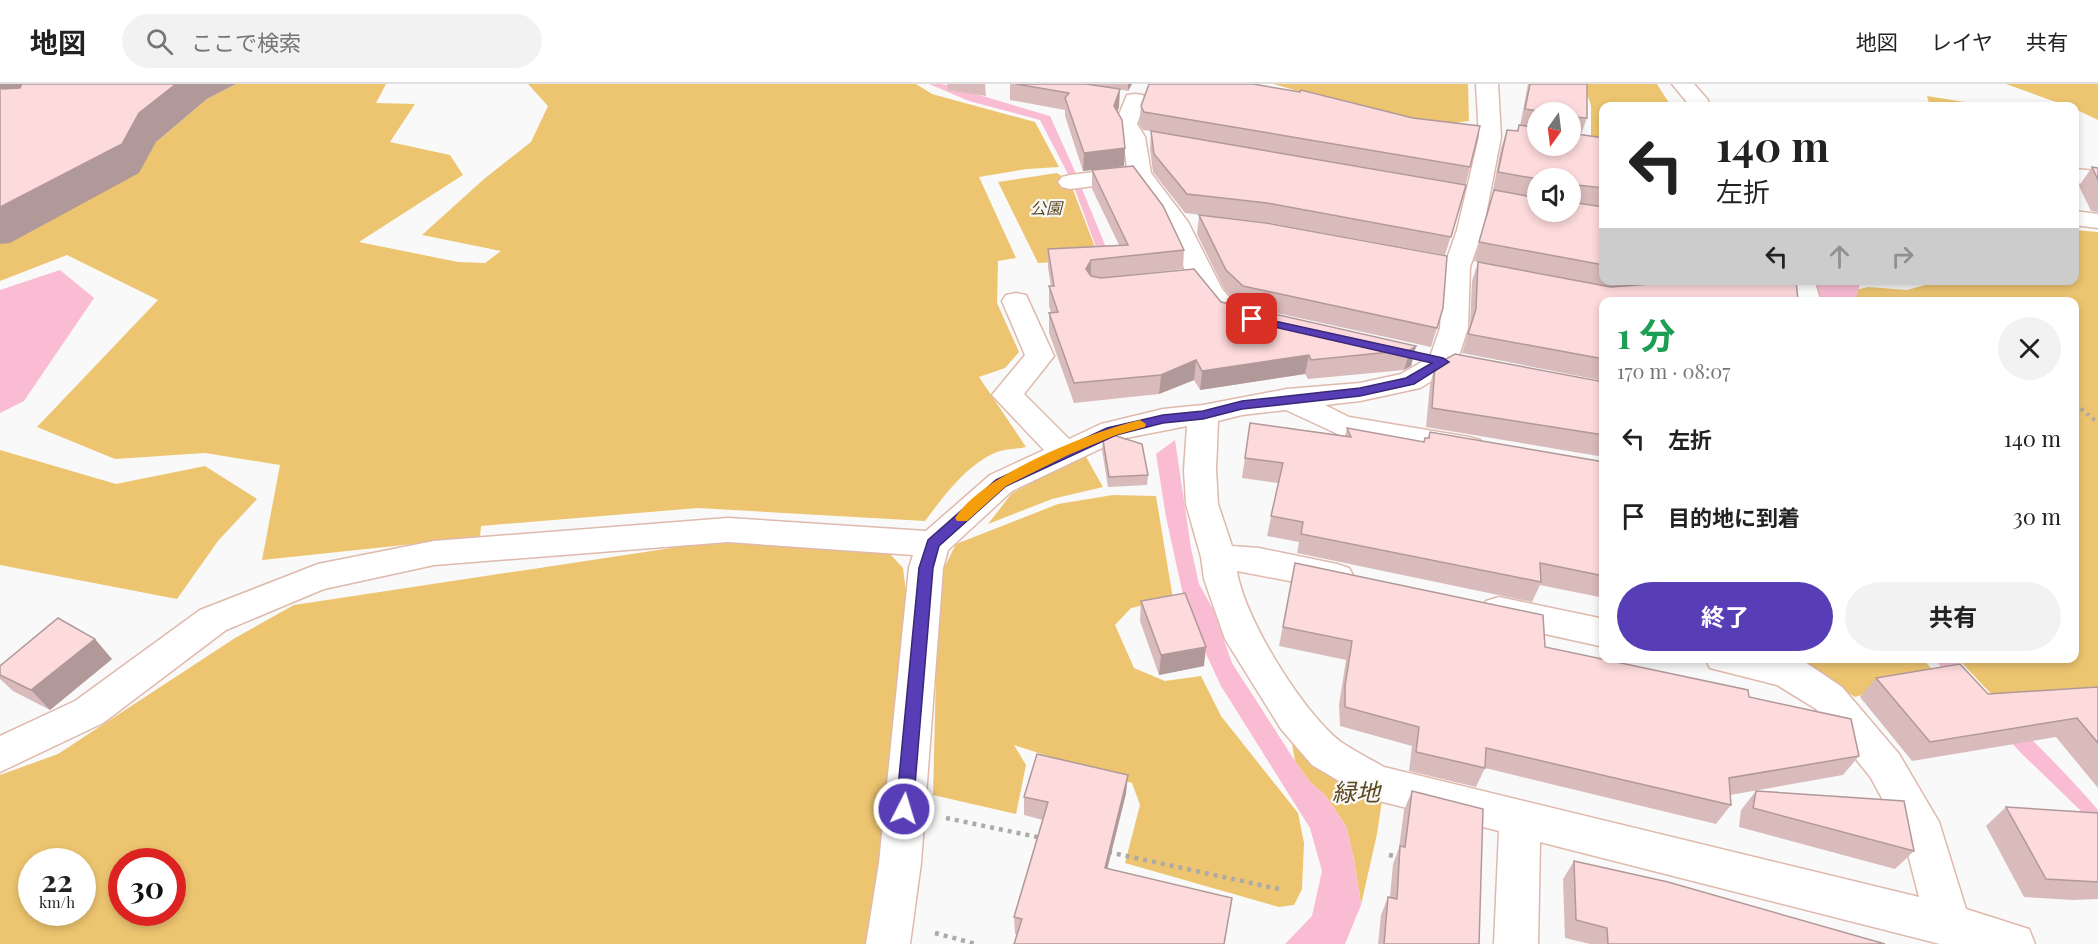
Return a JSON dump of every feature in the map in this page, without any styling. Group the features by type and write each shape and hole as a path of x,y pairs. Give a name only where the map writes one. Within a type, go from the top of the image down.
{"street":[{"path":"1454,364 1457,267 1470,230 1474,198 1489,134 1487,84"},
{"path":"1683,84 1697,102"},
{"path":"1111,97 1140,92"},
{"path":"1140,92 1126,124 1134,137 1139,174 1176,222 1190,278 1210,293 1229,313 1252,319"},
{"path":"1134,137 1158,141"},
{"path":"1077,181 1139,174"},
{"path":"2079,177 2098,178"},
{"path":"2079,219 2098,221"},
{"path":"1176,222 1209,226"},
{"path":"1016,301 1040,356 1007,395 1064,452"},
{"path":"1409,355 1454,364"},
{"path":"888,944 904,809 926,568 933,544 1001,483 1112,431 1163,419 1203,415 1287,398 1360,392 1410,381 1454,364"},
{"path":"1287,398 1342,426 1501,453"},
{"path":"1203,415 1200,470 1202,504 1218,557 1221,579 1243,639 1295,718 1326,753 1375,782 1950,934 2013,944"},
{"path":"0,755 89,712 213,620 318,577 434,553 728,530 933,544"},
{"path":"1218,557 1259,561 1363,583"},
{"path":"1466,604 1599,632"},
{"path":"1767,663 1784,665 1829,698 1884,766 1924,835 1950,934"},
{"path":"1515,944 1520,819"}],"path":[{"path":"2079,407 2098,423"},
{"path":"904,809 1049,840"},
{"path":"1105,852 1279,889"},
{"path":"1389,855 1401,858"}],"green space":[{"path":"236,84 386,84 376,103 415,104 390,142 450,155 463,175 359,242 458,262 485,263 501,251 422,235 484,179 531,142 548,106 528,84 916,84 932,94 1035,122 1059,167 1027,169 979,177 1016,258 998,261 997,303 1019,352 1005,368 979,377 1026,447 997,452 976,464 940,501 925,521 698,508 481,526 480,537 262,560 280,465 205,453 115,459 37,427 158,300 67,255 0,281 0,244 156,142 207,99"},
{"path":"1273,84 1468,84 1469,121 1441,125 1385,115"},
{"path":"1539,84 1657,84 1668,102 1599,102 1599,137 1591,136 1591,106 1586,90"},
{"path":"2006,84 2098,84 2098,120 2079,111 2079,102 2056,102"},
{"path":"1927,96 1965,102 1929,102"},
{"name":"公園","path":"1057,173 1070,182 1100,260 1038,263 998,182"},
{"path":"2079,230 2098,232 2098,688 1996,699 1962,663 2079,663 2079,297 1838,297 1840,294 1868,287 1907,290 1925,285 2079,285"},
{"path":"0,450 116,484 205,466 257,499 218,541 177,599 0,565"},
{"path":"1085,455 1103,487 1052,499 988,524 1012,493"},
{"path":"1113,495 1156,496 1173,599 1131,608 1115,625 1134,668 1165,681 1201,676 1221,716 1298,813 1304,843 1302,889 1294,905 1279,907 1125,863 1140,805 1132,783 1014,745 1026,765 1016,814 933,795 937,636 943,570 956,544 1058,504"},
{"path":"711,542 863,545 889,553 903,568 912,640 881,865 866,944 0,944 0,775 58,754 235,638 294,605"},
{"path":"1926,663 1936,674 1855,697 1803,664"},
{"name":"緑地","path":"1289,726 1386,774 1377,834 1361,905 1346,826 1325,795 1310,782 1295,761"}],"shaded area":[{"path":"929,84 942,84 1050,116 1077,176 1069,176 1040,120 969,101"},
{"path":"1073,184 1080,184 1119,279 1108,280"},
{"path":"60,270 94,298 24,401 0,413 0,290"},
{"path":"1175,440 1191,548 1199,584 1213,609 1232,663 1295,761 1310,782 1325,795 1346,826 1361,905 1345,944 1285,944 1312,916 1322,871 1310,828 1221,686 1187,613 1166,517 1156,454"},
{"path":"1938,663 1958,663 2063,771 2098,810 2098,832 2079,809 2021,753"}],"building":[{"path":"22,84 176,84 139,113 122,144 0,207 0,86 2,89 20,88"},
{"path":"1016,84 1086,84 1120,89 1114,106 1122,120 1125,148 1084,153 1065,98 1069,93"},
{"path":"1149,84 1253,84 1300,92 1301,90 1413,118 1480,126 1470,167 1144,112 1141,106"},
{"path":"1530,84 1587,84 1587,118 1581,118 1581,102 1527,102 1527,109 1525,109"},
{"path":"1519,125 1527,126 1527,156 1581,156 1581,135 1599,137 1599,187 1581,185 1581,168 1527,168 1527,177 1498,172 1507,130 1518,131"},
{"path":"1151,131 1466,185 1451,237 1267,203 1187,194 1154,154"},
{"path":"1133,166 1163,206 1184,250 1091,260 1086,269 1091,276 1101,278 1194,269 1221,302 1416,346 1410,350 1311,360 1309,355 1202,371 1196,360 1161,375 1074,383 1049,313 1058,312 1049,286 1054,286 1048,249 1128,245 1092,170"},
{"path":"2092,167 2098,168 2098,180"},
{"path":"1494,190 1527,196 1527,222 1581,222 1581,204 1599,206 1599,264 1479,242"},
{"path":"1199,215 1266,223 1447,256 1443,308 1437,328 1243,286 1226,270"},
{"path":"1478,262 1611,287 1796,285 1798,297 1599,297 1599,358 1468,334 1476,309"},
{"path":"1455,354 1599,381 1599,434 1432,408 1435,365"},
{"path":"1250,423 1351,437 1347,428 1424,442 1425,438 1429,438 1430,432 1599,461 1599,575 1540,563 1541,582 1301,534 1303,522 1271,516 1283,463 1245,458"},
{"path":"1113,435 1142,444 1148,475 1109,477 1103,440"},
{"path":"1295,563 1543,615 1545,647 1599,658 1599,663 1621,663 1748,690 1749,697 1851,719 1859,756 1729,778 1731,805 1486,748 1485,768 1416,752 1419,727 1345,707 1345,686 1352,641 1283,627"},
{"path":"1185,593 1206,647 1161,655 1141,601"},
{"path":"58,618 95,639 31,690 0,675 0,666"},
{"path":"1960,664 1988,694 2098,687 2098,743 2077,718 1930,742 1876,678"},
{"path":"1037,754 1128,775 1105,868 1232,898 1224,944 1014,944 1022,919 1014,917 1048,802 1024,797"},
{"path":"1412,791 1483,809 1479,944 1384,944 1388,897 1397,899 1400,846 1405,847"},
{"path":"1756,791 1904,801 1914,851 1753,808"},
{"path":"2006,807 2098,813 2098,882 2046,879"},
{"path":"1574,861 1668,882 1885,944 1608,944 1607,928 1576,920"}],"waterway":[{"path":"1824,297 1827,285"}],"slow traffic":[{"path":"962,518 1001,483 1112,431 1140,424"}],"route":[{"path":"904,809 926,568 933,544 1001,483 1112,431 1163,419 1203,415 1242,405 1287,398 1360,392 1410,381 1443,362 1274,326 1252,319"}]}
